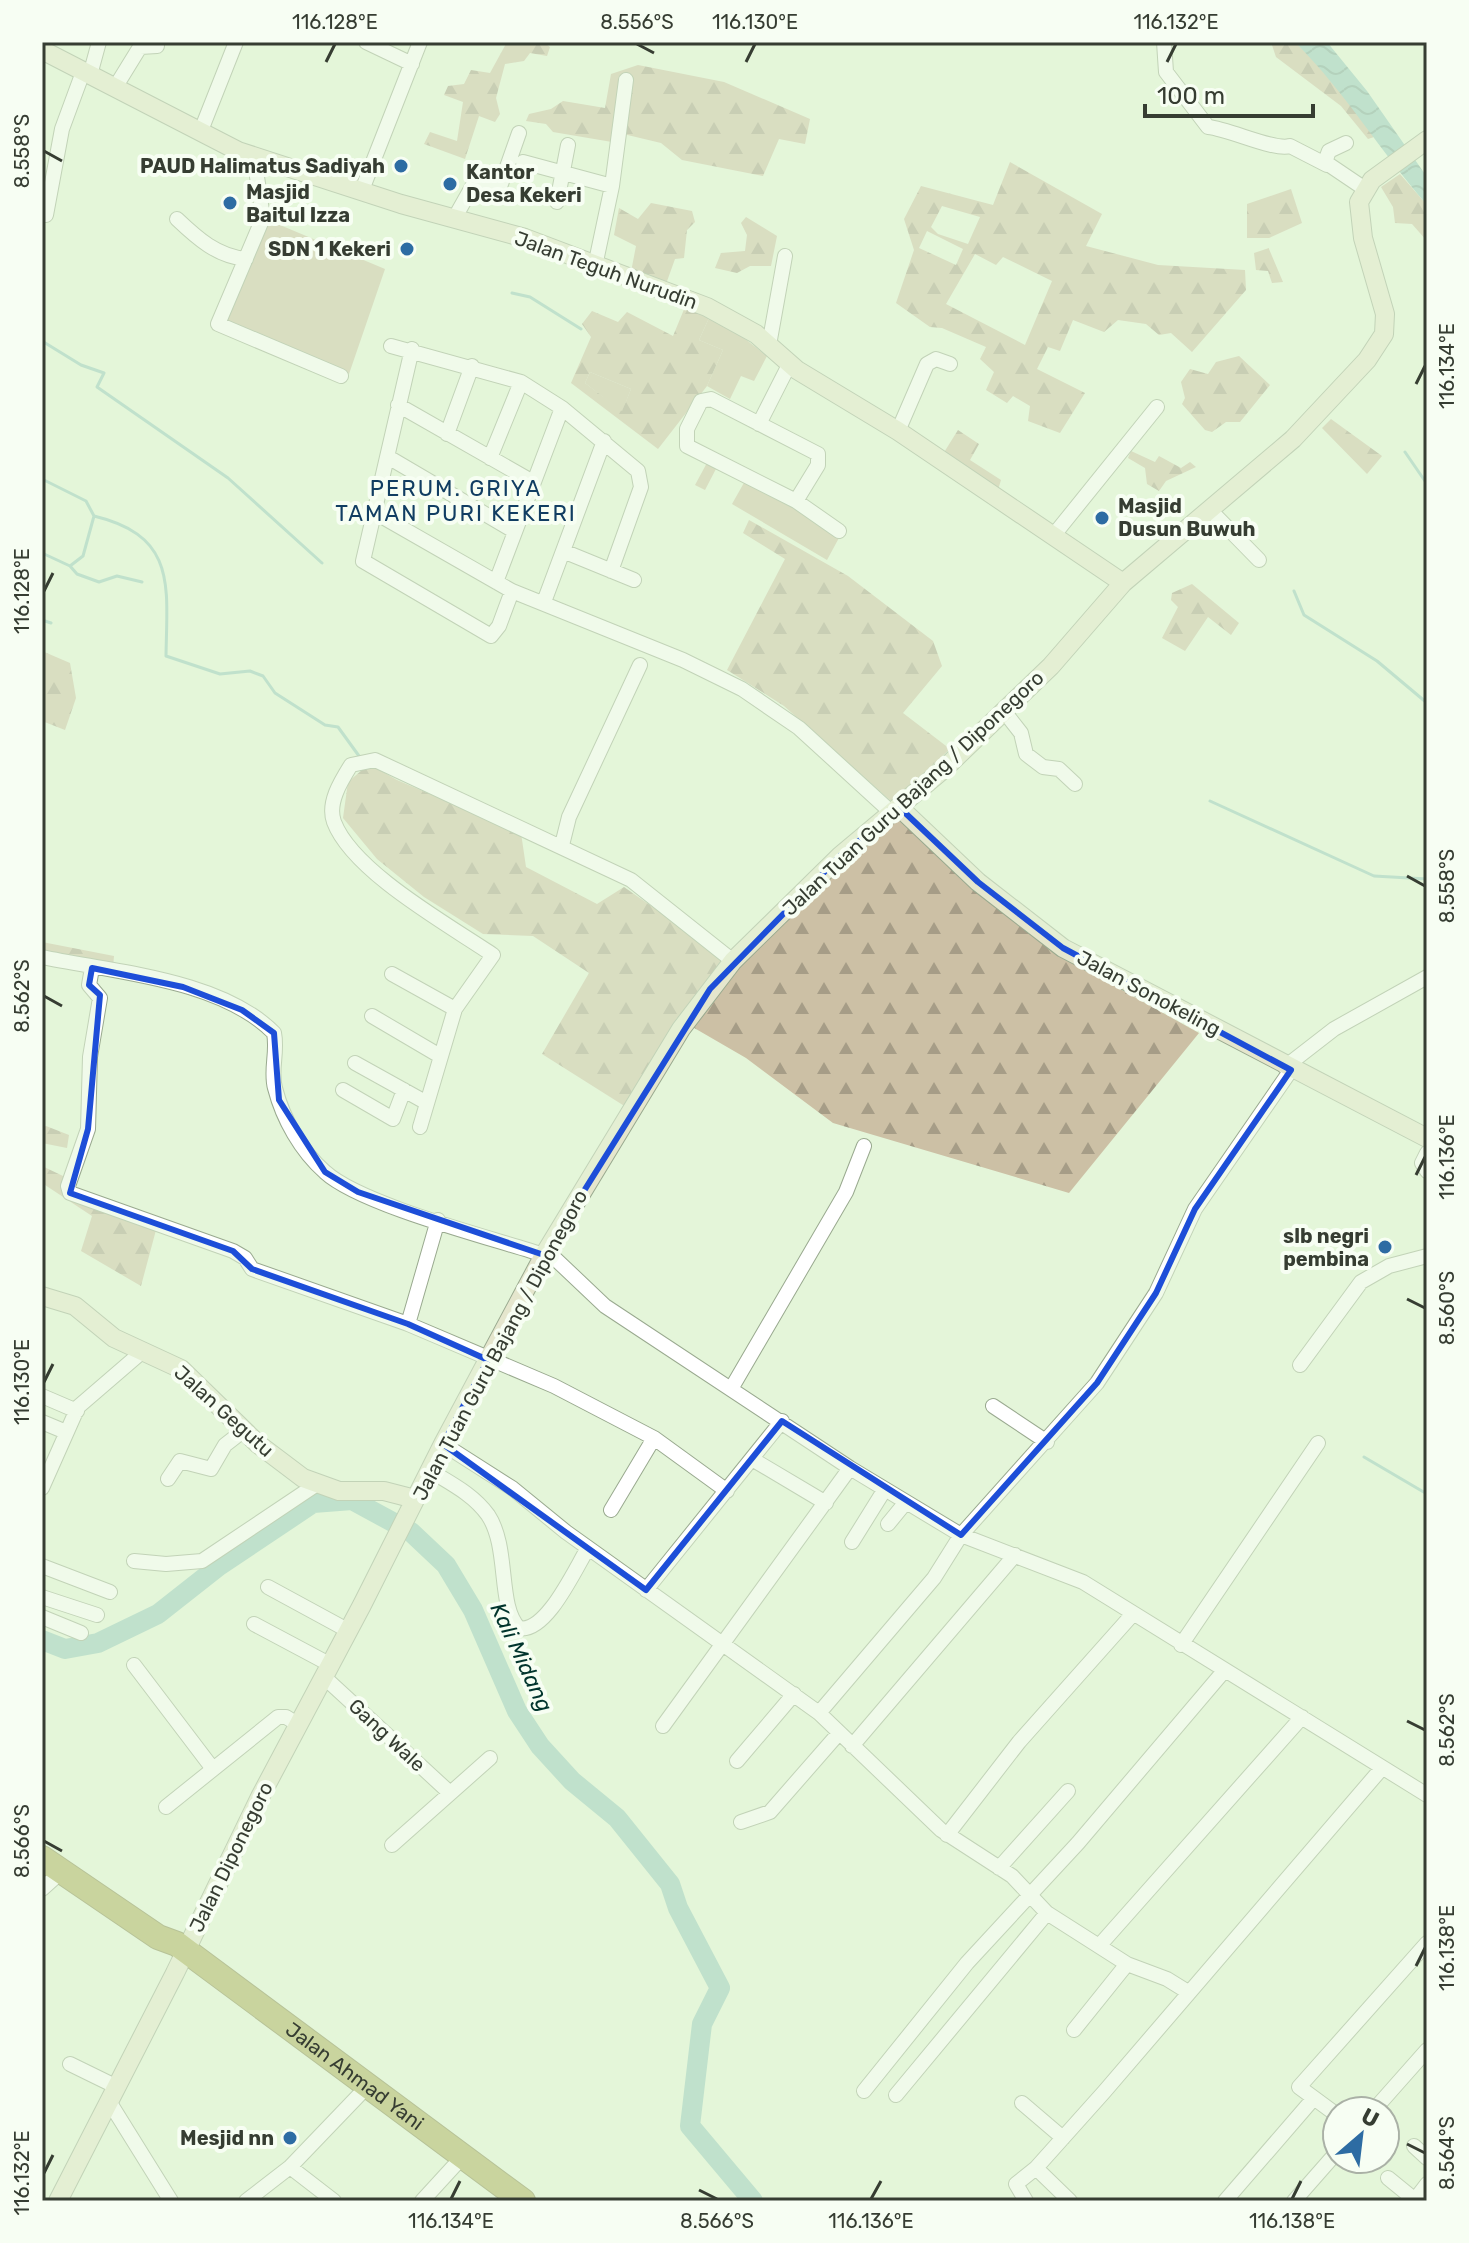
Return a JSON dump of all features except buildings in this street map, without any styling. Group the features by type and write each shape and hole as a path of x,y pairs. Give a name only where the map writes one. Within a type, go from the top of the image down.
{"highway":[{"path":"52,1865 158,1937 171,1940 184,1955 361,2093 455,2165 483,2179 502,2201"},
{"name":"Jalan Ahmad Yani","path":"184,1955 483,2179 523,2201"}],"street":[{"path":"46,215 62,129 99,42"},
{"path":"200,133 236,42"},
{"path":"366,42 412,64"},
{"path":"362,190 420,42"},
{"path":"1164,42 1166,72 1208,127 1231,129 1281,149 1290,146 1365,189 1382,172 1425,142"},
{"path":"116,86 140,47 157,46"},
{"name":"Jalan Teguh Nurudin","path":"42,50 116,86 200,133 254,156 536,242 695,302 731,319 793,366 898,431 1123,583"},
{"path":"595,266 612,186 626,80"},
{"path":"454,219 476,180 501,184 519,133"},
{"path":"1327,165 1326,154 1346,143"},
{"path":"557,202 568,145"},
{"path":"254,156 263,218 218,324 341,376"},
{"path":"523,162 612,186"},
{"name":"Jalan Tuan Guru Bajang / Diponegoro","path":"412,1508 429,1470 545,1253 681,1029 733,961 849,848 896,810 1051,666 1123,583 1313,420 1367,360 1384,334 1385,309 1359,219 1359,202 1365,189"},
{"path":"177,219 210,247 228,257 246,259"},
{"path":"769,345 785,256"},
{"path":"391,346 412,349 521,382 562,408 604,441 642,478 611,571"},
{"path":"412,349 363,561 491,636 499,626 512,591"},
{"path":"898,431 927,364 936,359 950,364"},
{"path":"447,434 472,366"},
{"path":"762,426 793,366"},
{"path":"490,458 521,382"},
{"path":"796,501 818,465 818,454 707,398 701,401 687,429 685,442 796,501 839,531"},
{"path":"398,405 533,482"},
{"path":"1053,536 1157,407"},
{"path":"496,582 562,408"},
{"path":"544,602 604,441"},
{"path":"388,457 514,531"},
{"path":"1209,509 1259,560"},
{"path":"374,512 512,591 683,660 753,696 799,728 896,810"},
{"path":"563,551 634,580"},
{"path":"562,845 569,817 640,665"},
{"path":"1003,710 1021,733 1021,744 1026,754 1043,767 1059,769 1075,784"},
{"path":"420,1127 455,1009 493,955 400,892 362,860 333,821 335,791 351,765 375,760 562,845 631,880 733,961"},
{"name":"Jalan Sonokeling","path":"896,810 978,882 1063,948 1427,1138"},
{"path":"42,957 207,994 262,1023 275,1037 272,1073 286,1120 325,1172 358,1192 545,1253 605,1306 850,1468 961,1535 1083,1582 1427,1795"},
{"path":"92,968 89,985 100,998 90,1057 88,1129 68,1186 70,1193 233,1251 245,1258 256,1271 408,1324 554,1386 654,1438 727,1491"},
{"path":"392,974 455,1009"},
{"path":"819,1713 934,1578 961,1535 1097,1383 1156,1293 1195,1209 1288,1068 1334,1029 1427,977"},
{"path":"372,1016 440,1056"},
{"path":"355,1063 427,1103"},
{"path":"343,1090 393,1119 404,1090"},
{"path":"731,1389 846,1192 864,1146"},
{"path":"1427,1153 1422,1166 1427,1171"},
{"path":"408,1324 438,1220"},
{"path":"1300,1365 1361,1282 1389,1266 1427,1256"},
{"name":"Jalan Gegutu","path":"42,1296 75,1306 114,1338 181,1369 243,1431 288,1468 317,1484 339,1491 392,1492 412,1508"},
{"path":"42,1488 49,1451 66,1432 77,1411 143,1351"},
{"path":"42,1396 77,1411"},
{"path":"993,1406 1047,1442"},
{"path":"646,1590 782,1421"},
{"path":"42,1422 66,1432"},
{"path":"168,1479 180,1461 211,1469 225,1445 243,1431"},
{"path":"611,1510 654,1438"},
{"path":"1181,1645 1318,1443"},
{"path":"443,1444 512,1488 588,1548 819,1713 947,1835 999,1868 1032,1895 1047,1913 1127,1964 1167,1979 1188,1992"},
{"path":"752,1459 826,1503"},
{"path":"663,1726 850,1468"},
{"path":"429,1470 466,1493 489,1517 505,1567 509,1610 519,1628 527,1629 541,1622 588,1548"},
{"path":"134,1561 166,1564 202,1561 317,1484"},
{"path":"852,1542 885,1489"},
{"path":"888,1524 906,1502"},
{"name":"Jalan Diponegoro","path":"58,2201 184,1955 260,1797 412,1508"},
{"path":"852,1746 1015,1555"},
{"path":"42,1566 110,1592"},
{"path":"268,1587 349,1631"},
{"path":"42,1597 97,1615"},
{"path":"947,1835 1019,1742 1132,1615"},
{"path":"42,1617 81,1633"},
{"name":"Gang Wale","path":"254,1624 328,1671 450,1793"},
{"path":"134,1665 213,1769"},
{"path":"864,2091 967,1963 1032,1895 1224,1671"},
{"path":"737,1761 794,1694"},
{"path":"166,1807 278,1717 286,1717 299,1725"},
{"path":"1099,1946 1302,1717"},
{"path":"741,1822 770,1812 839,1733"},
{"path":"392,1845 490,1758"},
{"path":"1026,2201 1015,2186 1063,2138 1382,1768"},
{"path":"999,1868 1068,1791"},
{"path":"42,1889 52,1865"},
{"path":"896,2095 1047,1913"},
{"path":"1321,2103 1299,2087 1427,1943"},
{"path":"1074,2030 1127,1964"},
{"path":"1387,2095 1427,2050"},
{"path":"70,2064 113,2095 171,2201"},
{"path":"246,2201 290,2167 361,2093"},
{"path":"1225,2201 1314,2098"},
{"path":"1022,2103 1063,2138"},
{"path":"1414,2146 1427,2158"},
{"path":"422,2201 455,2165"},
{"path":"290,2167 334,2201"},
{"path":"1036,2168 1070,2201"},
{"path":"1294,2201 1321,2170"},
{"path":"1388,2178 1421,2197"}],"highlighted area":[{"path":"900,808 978,882 1063,948 1291,1070 1195,1209 1156,1293 1097,1383 961,1535 782,1421 646,1590 443,1444 488,1360 408,1324 252,1269 233,1251 70,1193 88,1129 100,995 89,985 92,968 183,987 242,1010 274,1033 279,1100 325,1172 358,1192 544,1255 710,989 840,856"}],"green space":[{"path":"507,42 543,42 550,47 547,56 530,53 524,61 505,64 496,98 500,114 495,122 479,116 465,159 424,144 430,132 457,141 463,102 444,95 448,86 464,84 471,70 490,73"},
{"path":"1271,42 1295,42 1335,81 1374,137 1368,139 1341,106 1276,57"},
{"path":"638,65 724,82 810,119 805,144 779,139 763,176 682,160 661,143 615,132 612,142 553,132 546,124 526,121 529,114 551,109 563,101 605,108 611,74"},
{"path":"1010,162 1102,214 1086,246 1158,265 1245,270 1246,290 1192,352 1171,333 1159,335 1146,324 1118,320 1104,332 1073,320 1060,351 1048,347 1037,369 1085,393 1060,433 1028,421 1030,406 1013,396 1007,403 986,390 994,372 980,359 986,347 942,328 930,327 896,303 914,250 904,219 921,186 993,205","holes":["942,206 980,217 968,244 938,234 931,227","927,231 963,249 956,265 919,248","975,254 996,265 1003,257 1052,281 1025,345 946,304"]},
{"path":"1400,174 1427,205 1427,241 1412,224 1395,223 1393,207 1381,187"},
{"path":"1291,189 1302,223 1269,238 1247,238 1247,204"},
{"path":"651,203 692,211 695,222 687,230 684,258 675,259 666,284 631,272 636,246 614,235 619,208 638,219"},
{"path":"746,217 777,236 771,266 750,266 737,273 715,268 721,253 745,251 747,235 741,223"},
{"path":"268,220 385,269 349,374 225,322"},
{"path":"1269,248 1283,282 1272,283 1268,271 1256,270 1254,253"},
{"path":"685,307 709,318 699,340 723,350 707,386 658,449 571,383 591,337 582,324 592,311 618,322 627,312 673,336","holes":["590,372 631,389 622,411 585,383"]},
{"path":"709,318 730,327 767,356 754,381 741,376 730,399 707,386 723,350 699,340"},
{"path":"1239,356 1270,385 1240,422 1226,422 1212,432 1205,430 1182,404 1185,398 1181,382 1190,369 1208,374 1216,362"},
{"path":"590,372 631,389 622,412 585,383"},
{"path":"1331,419 1382,456 1367,474 1322,428"},
{"path":"958,430 979,444 970,460 1001,480 997,493 943,454"},
{"path":"1131,451 1155,462 1159,456 1181,468 1190,462 1196,467 1166,481 1159,491 1147,484 1145,468 1128,458"},
{"path":"708,461 718,465 705,490 695,485"},
{"path":"745,481 793,505 840,536 827,560 732,504"},
{"path":"749,520 848,576 933,641 942,666 903,713 950,749 892,802 784,706 727,670 785,559 743,533"},
{"path":"1192,584 1239,623 1231,635 1208,617 1185,651 1162,638 1178,607 1171,600 1172,593"},
{"path":"42,651 70,663 76,698 65,730 42,721"},
{"path":"369,764 397,780 521,833 526,867 597,904 624,887 737,966 829,875 899,819 1059,955 1199,1033 1069,1193 833,1123 746,1058 677,1018 626,1107 542,1054 589,973 533,936 483,934 424,897 377,859 343,818 348,782"},
{"path":"42,942 114,956 113,967 42,954"},
{"path":"46,1126 69,1135 67,1148 42,1143 42,1128"},
{"path":"42,1166 63,1176 67,1195 156,1230 141,1286 81,1251 92,1216 42,1183"}],"water":[{"path":"1295,42 1327,42 1367,91 1427,177 1427,205 1331,81"}],"waterway":[{"path":"512,293 530,297 581,329"},
{"path":"42,341 81,365 104,373 97,387 228,478 322,563"},
{"path":"1405,452 1427,484"},
{"path":"42,479 86,501 94,516 83,556 70,566"},
{"path":"94,516 121,525 140,536 154,551 166,586 166,656 220,674 250,671 263,676 275,693 325,725 338,727 359,756"},
{"path":"42,553 70,566 77,574 99,582 117,576 142,582"},
{"path":"1294,591 1304,615 1377,661 1427,703"},
{"path":"42,620 51,623"},
{"path":"1210,801 1374,876 1427,879"},
{"path":"1364,1457 1427,1494"},
{"name":"Kali Midang","path":"42,1640 65,1649 98,1643 158,1614 219,1566 313,1503 352,1500 411,1532 446,1565 473,1610 517,1711 540,1746 572,1781 617,1818 670,1884 678,1908 720,1988 702,2024 690,2126 753,2201"}],"place":[{"name":"PAUD Halimatus Sadiyah","path":"401,166"},
{"name":"Kantor Desa Kekeri","path":"450,184"},
{"name":"Masjid Baitul Izza","path":"230,203"},
{"name":"SDN 1 Kekeri","path":"407,249"},
{"name":"Masjid Dusun Buwuh","path":"1102,518"},
{"name":"slb negri pembina","path":"1385,1247"},
{"name":"Mesjid nn","path":"290,2138"}],"district":[{"name":"PERUM. GRIYA TAMAN PURI KEKERI","path":"456,500"}]}
